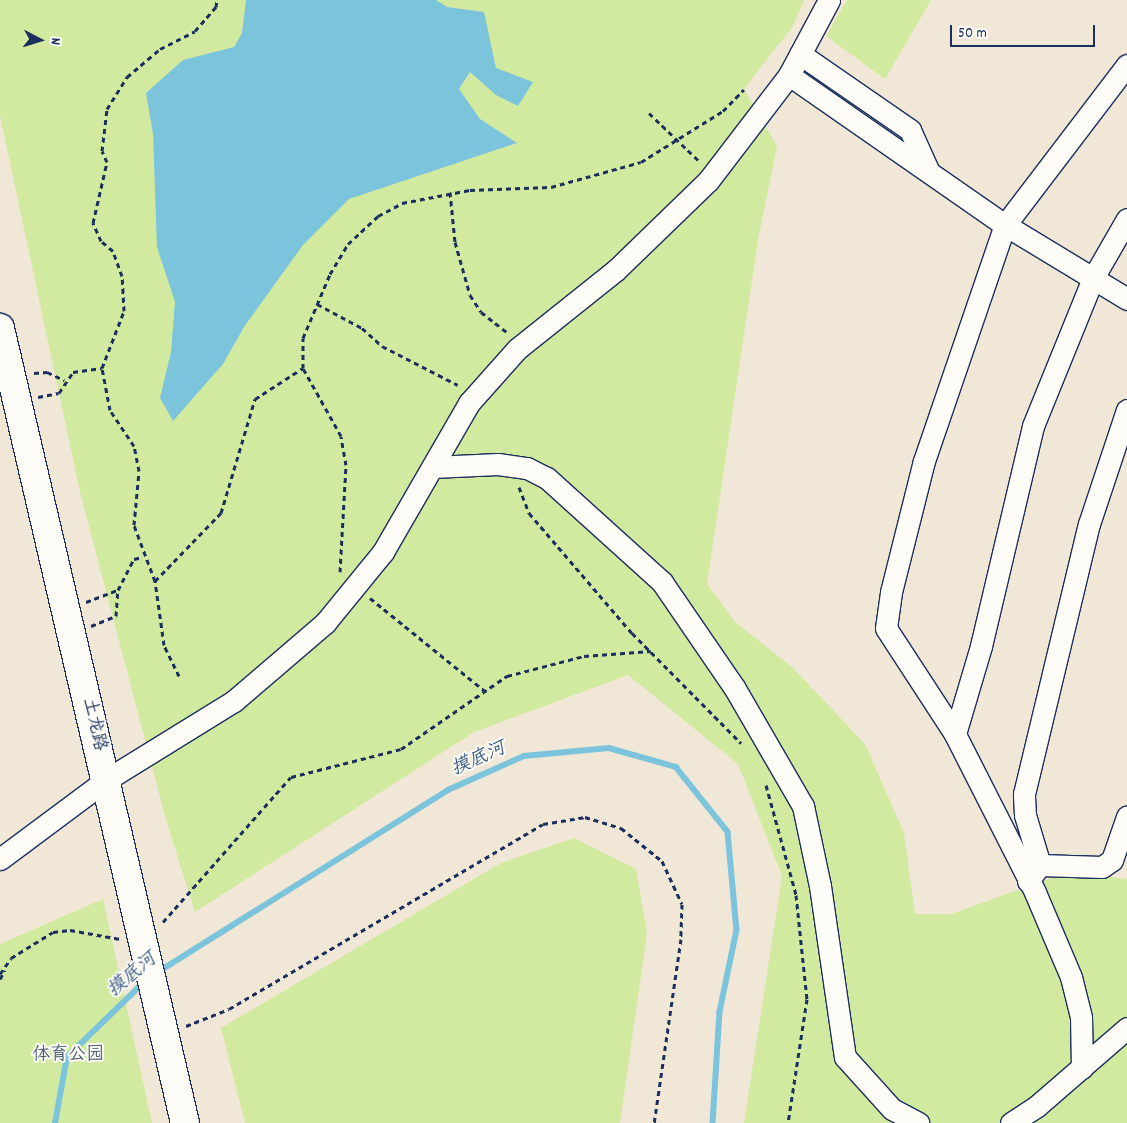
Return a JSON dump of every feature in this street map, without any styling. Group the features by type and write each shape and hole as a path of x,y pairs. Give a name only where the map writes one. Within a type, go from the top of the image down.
{"street":[{"path":"0,859 106,780 234,701 325,623 382,552 476,395 525,343 616,270 713,174 790,75 829,0"},
{"path":"800,54 910,130 928,170"},
{"path":"1082,1068 1081,1017 1071,977 1034,873 956,734 886,628 891,592 924,461 1005,225 1127,66"},
{"path":"790,75 1005,225 1127,299"},
{"path":"956,734 981,646 1033,426 1093,278 1127,219"},
{"name":"土龙路","path":"0,328 185,1123"},
{"path":"1034,873 1025,816 1024,794 1089,524 1127,410"},
{"path":"433,467 511,466 527,468 547,478 662,582 734,687 803,806 820,886 845,1057 892,1109 918,1123"},
{"path":"1034,873 1102,868 1112,860 1127,817"},
{"path":"1011,1123 1082,1068 1127,1028"}],"path":[{"path":"180,676 164,645 155,581 143,557 134,525 139,471 134,446 110,410 102,368 124,311 122,276 113,251 101,241 93,223 107,162 102,151 107,109 127,77 160,49 195,31 216,7 217,0"},
{"path":"485,692 340,574 346,466 342,436 303,368 303,338 317,304 348,244 378,216 402,203 450,192 551,187 641,162 678,137 723,111 744,88"},
{"path":"649,113 678,137 713,174"},
{"path":"450,192 455,242 470,295 481,312 525,343"},
{"path":"317,304 362,328 382,346 476,395"},
{"path":"14,389 59,393 64,380 73,372 102,368"},
{"path":"155,581 222,513 255,399 303,368"},
{"path":"14,389 47,372 64,380"},
{"path":"511,466 529,513 651,651 731,729 748,752"},
{"path":"68,621 116,616 118,590 134,559 143,557"},
{"path":"68,621 118,590"},
{"path":"0,974 11,958 52,932 70,930 145,948 291,777 401,750 507,676 584,656 651,651"},
{"path":"764,775 796,895 807,999 788,1123"},
{"path":"164,1034 229,1009 543,824 585,817 621,828 662,861 682,904 681,939 654,1123"},
{"path":"0,980 11,958"}],"green space":[{"path":"0,0 804,0 793,26 744,89 777,146 758,240 707,584 735,622 792,667 865,744 904,833 915,914 951,914 1068,872 1127,879 1127,1123 744,1123 782,876 738,764 628,675 474,732 195,912 166,820 80,492 0,116"},
{"path":"847,0 931,0 885,79 826,36"},
{"path":"574,838 636,869 647,933 620,1123 245,1123 221,1028 501,863"},
{"name":"体育公园","path":"103,899 152,1123 0,1123 0,944"}],"water":[{"path":"246,0 436,0 447,7 484,12 496,68 533,82 518,106 496,95 470,72 459,89 480,119 517,143 349,199 303,245 244,327 223,364 173,421 160,398 171,352 175,302 157,247 153,134 146,93 183,60 234,47 242,33"}],"waterway":[{"name":"摸底河","path":"158,972 448,790 524,756 609,748 676,767 728,832 737,930 720,1012 713,1123"},
{"name":"摸底河","path":"55,1123 67,1057 144,982"}]}
